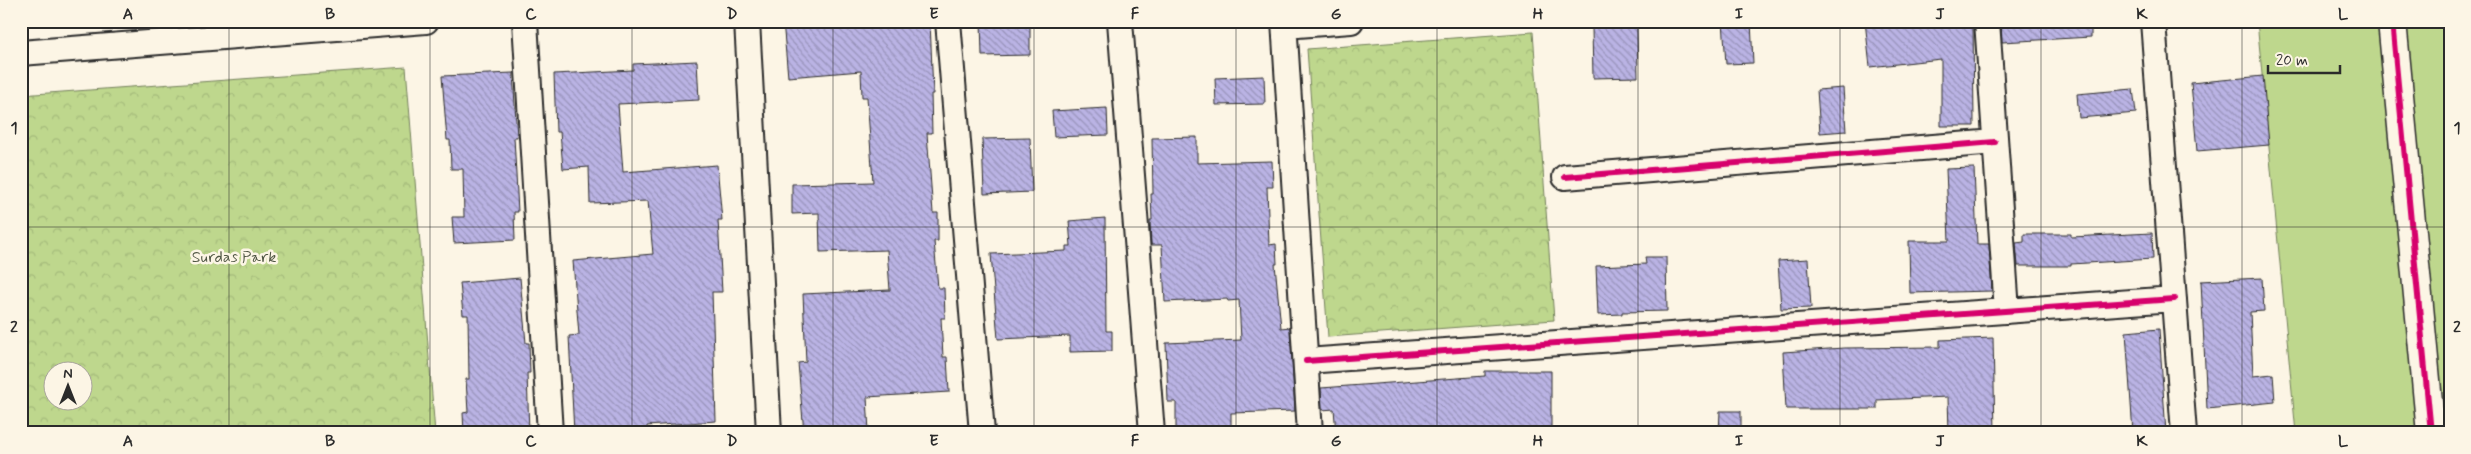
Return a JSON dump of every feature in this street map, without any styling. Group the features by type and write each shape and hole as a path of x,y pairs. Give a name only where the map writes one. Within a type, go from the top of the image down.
{"street":[{"path":"21,53 426,21"},
{"path":"525,21 550,433"},
{"path":"747,21 769,433"},
{"path":"948,21 982,433"},
{"path":"1120,21 1152,433"},
{"path":"1310,433 1284,24 1352,21"},
{"path":"1987,21 2006,311"},
{"path":"2153,21 2184,433"},
{"path":"2392,21 2431,433"},
{"path":"1565,177 1995,142"},
{"path":"1306,361 2174,299"}],"green space":[{"path":"2257,21 2450,21 2450,433 2296,433"},
{"path":"1533,32 1554,320 1328,337 1307,49"},
{"name":"Surdas Park","path":"406,67 435,433 21,433 21,95"}],"building":[{"path":"783,21 930,21 933,94 931,94 932,133 927,133 933,213 938,213 938,241 934,241 938,288 944,288 945,318 941,318 943,357 947,357 949,392 867,397 869,432 804,433 798,363 806,362 803,294 890,290 887,250 820,252 819,213 792,214 792,184 873,182 867,97 862,97 861,71 788,77"},
{"path":"981,21 1030,21 1030,55 982,56"},
{"path":"1723,21 1751,21 1753,63 1726,64"},
{"path":"1865,21 1973,21 1974,126 1941,126 1941,59 1870,67"},
{"path":"2001,21 2091,21 2091,37 2002,42"},
{"path":"1637,26 1638,77 1593,78 1592,27"},
{"path":"697,61 699,100 618,104 623,172 717,165 722,220 718,220 722,292 712,292 716,421 647,426 647,433 574,433 569,336 579,335 573,261 653,254 648,201 590,203 589,167 563,169 560,132 556,132 554,74 633,70 633,64"},
{"path":"513,73 517,137 514,137 518,212 514,212 515,240 454,243 452,217 464,217 463,169 451,169 450,140 447,140 442,76"},
{"path":"1264,76 1265,104 1216,105 1215,78"},
{"path":"2263,76 2269,145 2197,151 2191,83"},
{"path":"1843,88 1846,131 1820,133 1817,90"},
{"path":"2133,89 2136,113 2079,118 2077,94"},
{"path":"1107,108 1108,135 1054,137 1052,111"},
{"path":"1197,137 1197,163 1272,161 1273,187 1267,187 1269,245 1276,244 1277,264 1275,264 1281,328 1290,327 1295,411 1231,413 1231,433 1176,433 1176,402 1168,402 1166,343 1241,340 1239,300 1165,302 1162,245 1151,245 1151,194 1153,194 1152,138"},
{"path":"1030,138 1032,192 984,194 982,139"},
{"path":"1974,168 1977,244 1989,244 1992,291 1910,293 1909,241 1949,241 1946,169"},
{"path":"1105,218 1106,331 1112,331 1112,351 1070,352 1070,336 998,339 991,254 1066,251 1066,246 1071,246 1069,221"},
{"path":"2152,233 2153,259 2071,264 2071,266 2018,266 2016,243 2024,242 2024,234 2071,234 2071,237"},
{"path":"1645,257 1666,257 1667,311 1622,312 1622,314 1598,315 1596,266 1646,264"},
{"path":"1808,259 1811,308 1781,309 1778,261"},
{"path":"520,278 526,343 529,343 530,373 527,373 529,433 464,433 463,413 468,412 466,379 469,379 468,315 463,315 460,283"},
{"path":"2262,278 2264,311 2250,312 2253,376 2273,374 2275,402 2207,409 2201,281"},
{"path":"2159,329 2166,433 2133,433 2126,332"},
{"path":"1993,338 1995,433 1949,433 1948,397 1877,400 1877,409 1786,409 1783,352 1844,348 1940,347 1940,340"},
{"path":"1485,371 1551,371 1551,427 1464,433 1336,433 1334,409 1322,410 1321,388 1485,376"},
{"path":"1720,411 1741,411 1741,433 1719,433"}],"cycle path":[{"path":"2392,21 2431,433"},
{"path":"1565,177 1995,142"},
{"path":"1306,361 2174,299"}]}
